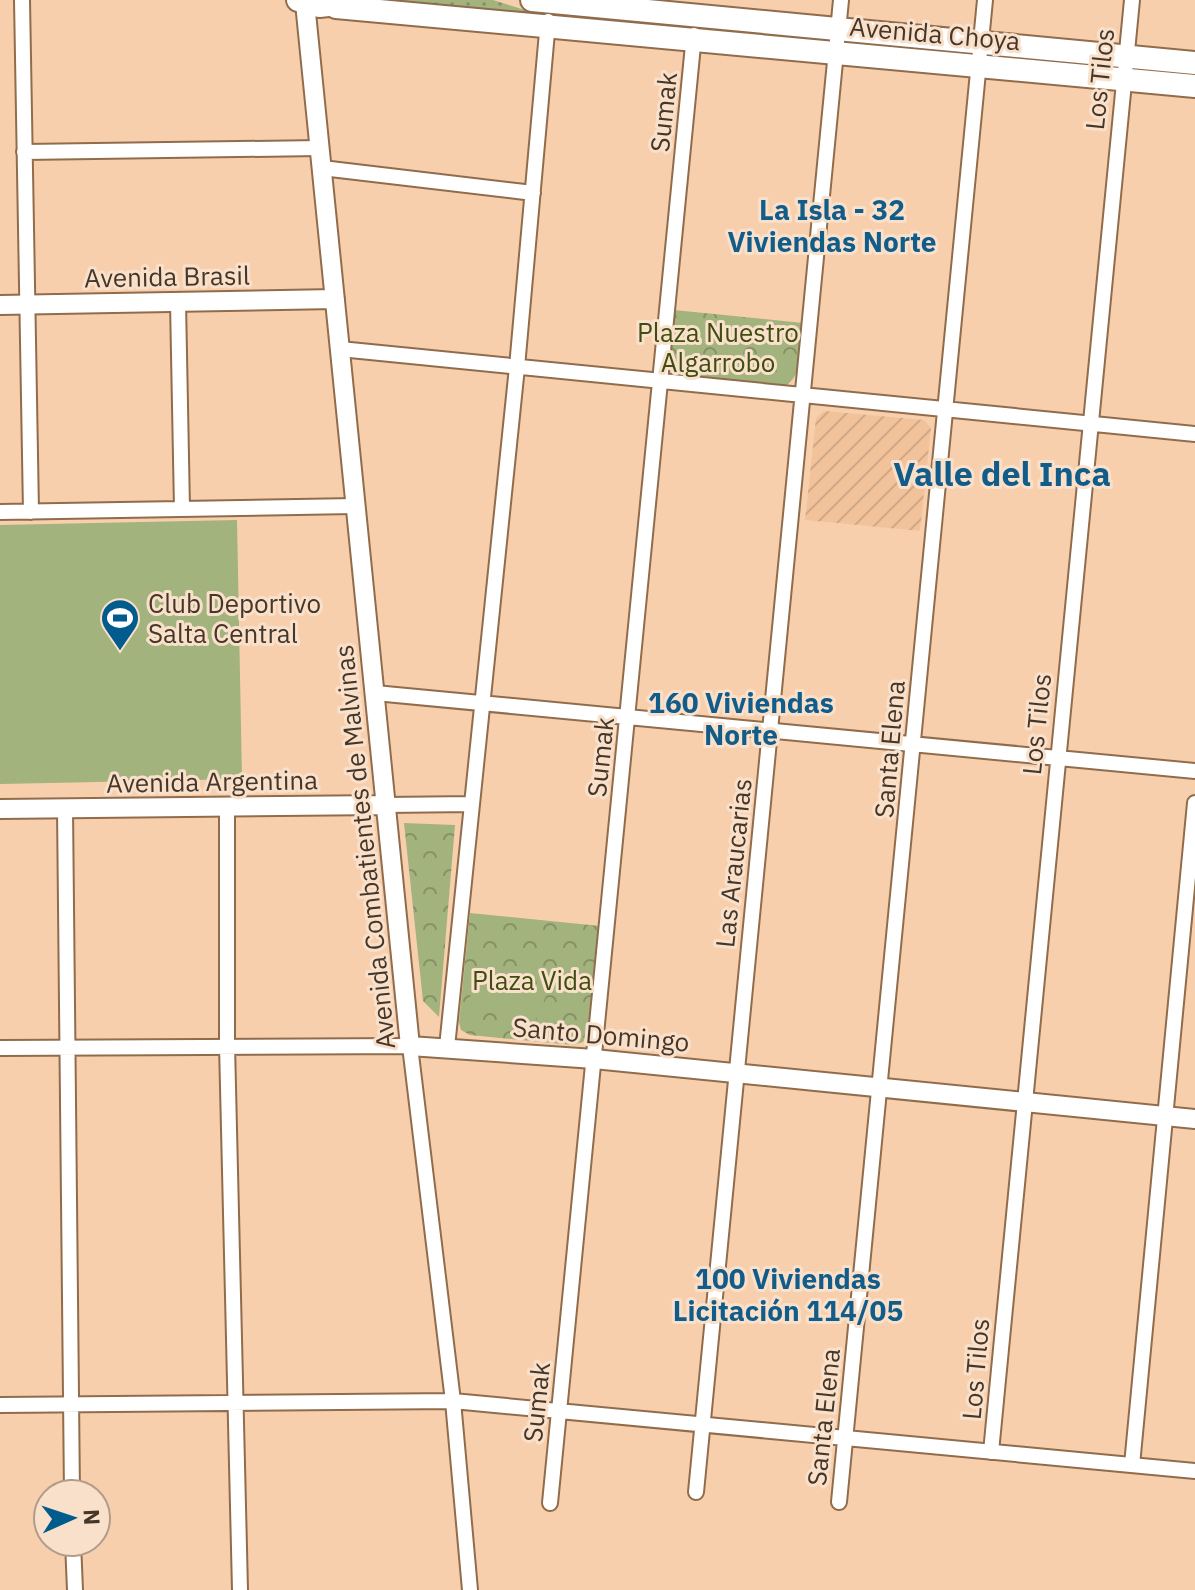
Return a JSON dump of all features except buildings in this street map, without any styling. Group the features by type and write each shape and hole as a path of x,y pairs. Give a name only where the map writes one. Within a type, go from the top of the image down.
{"main road":[{"name":"Avenida Choya","path":"302,2 544,7 695,27 1124,68 1195,86"},
{"name":"Avenida Choya","path":"1124,68 1195,63"}],"street":[{"path":"22,0 31,512"},
{"name":"Las Araucarias","path":"696,1492 841,0"},
{"name":"Santa Elena","path":"839,1502 985,0"},
{"name":"Los Tilos","path":"991,1452 1132,0"},
{"name":"Avenida Combatientes de Malvinas","path":"302,2 320,148 410,1046 453,1401 470,1590"},
{"path":"447,1047 517,367 533,193 544,7"},
{"name":"Sumak","path":"550,1503 695,27"},
{"path":"24,152 320,148"},
{"path":"322,168 533,193"},
{"name":"Avenida Brasil","path":"0,305 335,299"},
{"path":"178,302 182,509"},
{"path":"340,349 1195,434"},
{"path":"0,512 355,506"},
{"path":"375,693 1195,771"},
{"path":"1132,1465 1195,803"},
{"name":"Avenida Argentina","path":"0,809 472,804"},
{"path":"227,807 227,1045 240,1590"},
{"path":"65,808 71,1478"},
{"name":"Santo Domingo","path":"0,1048 227,1045 447,1047 1195,1119"},
{"path":"0,1405 453,1401 1195,1471"},
{"path":"74,1558 75,1590"}],"shaded area":[{"path":"824,411 924,420 931,428 920,531 805,520 816,418"}],"green space":[{"path":"384,0 493,0 525,10 525,13"},
{"name":"Plaza Nuestro Algarrobo","path":"674,310 803,323 800,359 795,375 784,386 672,373 669,365"},
{"name":"Club Deportivo Salta Central","path":"237,520 242,779 0,784 0,525"},
{"path":"404,823 455,825 439,1017 423,1001"},
{"name":"Plaza Vida","path":"470,913 600,926 587,1035 583,1042 573,1045 470,1035 461,1030 459,1022"},
{"path":"484,965 547,994 531,1030 468,1001"}],"place":[{"name":"Club Deportivo Salta Central","path":"120,652"}],"district":[{"name":"La Isla - 32 Viviendas Norte","path":"832,225"},
{"name":"Valle del Inca","path":"1002,473"},
{"name":"160 Viviendas Norte","path":"741,718"},
{"name":"100 Viviendas Licitación 114/05","path":"788,1294"}]}
